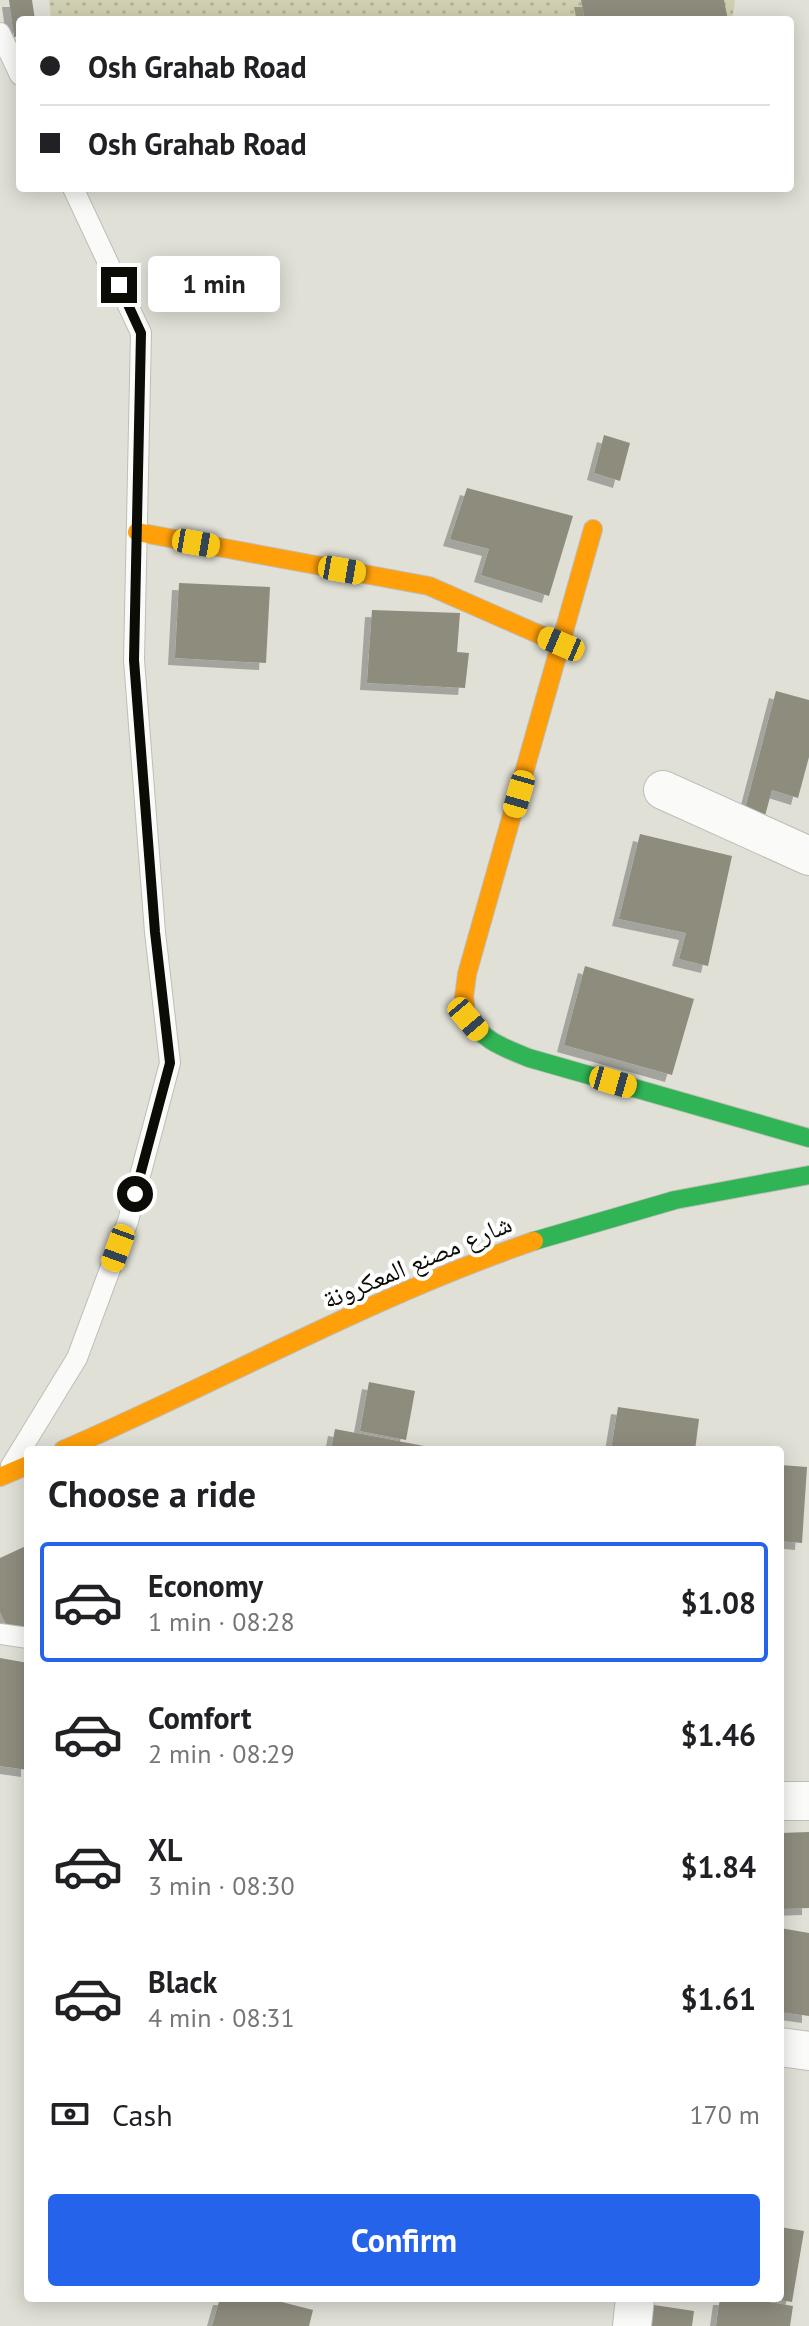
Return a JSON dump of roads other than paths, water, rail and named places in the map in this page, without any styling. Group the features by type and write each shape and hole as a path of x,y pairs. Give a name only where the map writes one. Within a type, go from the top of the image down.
{"street":[{"path":"593,529 467,974 464,1002 468,1019 496,1044 529,1058 809,1138"},
{"path":"137,532 429,586 561,644"},
{"path":"663,790 809,856"},
{"name":"شارع مصنع المعكرونة","path":"72,1446 387,1298 531,1242 675,1200 809,1175"},
{"path":"3,1476 24,1467"},
{"path":"784,1801 809,1801"},
{"path":"784,2048 809,2051"},
{"path":"632,2326 635,2302"}],"lane":[{"path":"0,33 16,67"},
{"path":"3,1476 77,1358 128,1221 170,1063 155,932 134,660 141,333 75,192"},
{"path":"0,1634 24,1637"}]}
